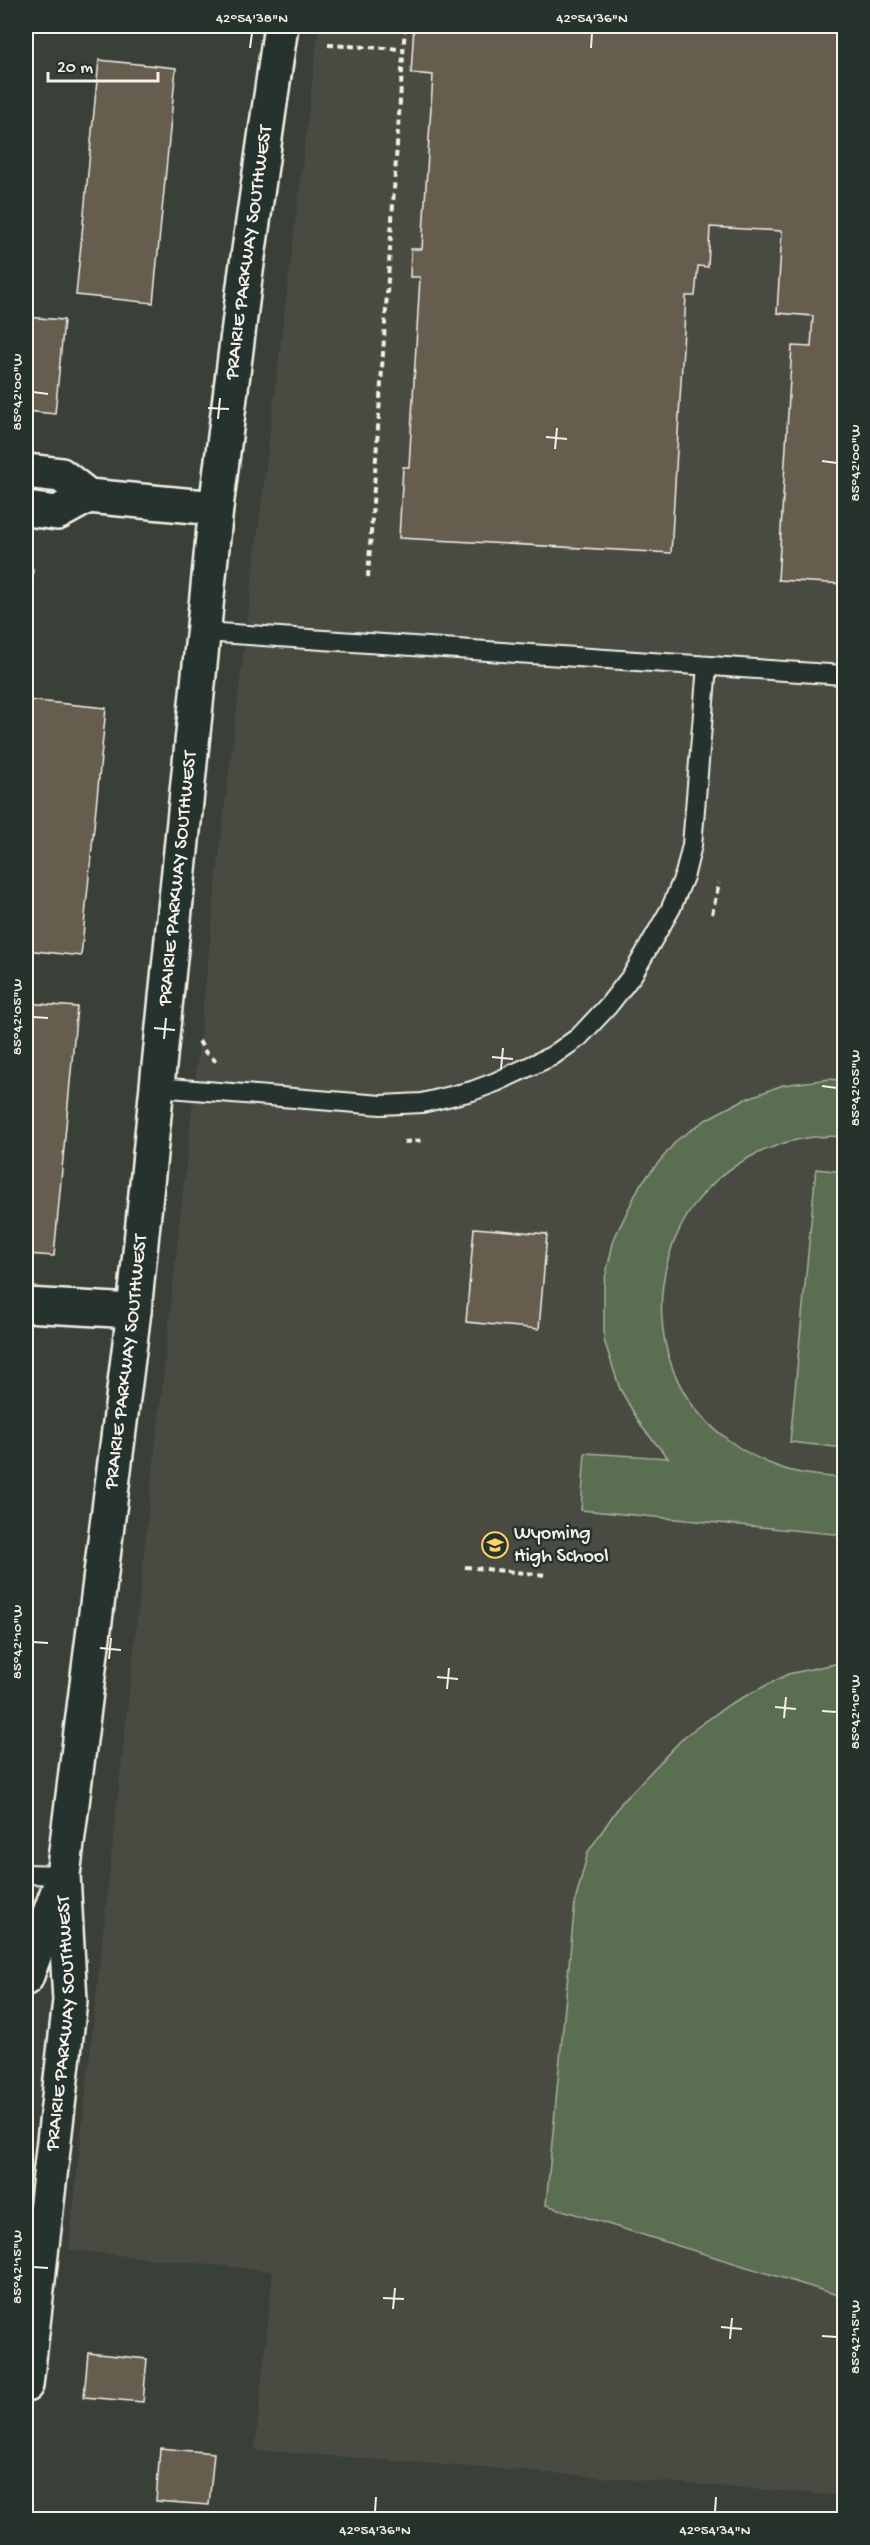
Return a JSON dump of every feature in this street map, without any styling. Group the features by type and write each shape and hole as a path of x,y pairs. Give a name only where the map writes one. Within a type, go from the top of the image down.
{"street":[{"name":"PRAIRIE PARKWAY SOUTHWEST","path":"26,2385 70,2001 63,1875 134,1311 216,508 245,279 281,26"},
{"path":"26,471 61,475 88,496 216,508"},
{"path":"26,510 57,513 88,496"},
{"path":"26,1305 134,1311"},
{"name":"PRAIRIE PARKWAY SOUTHWEST","path":"26,1978 63,1875"}],"lane":[{"path":"204,632 844,675"},
{"path":"157,1087 381,1105 422,1103 472,1091 496,1082 552,1056 579,1037 608,1006 633,974 658,932 683,881 692,845 707,666"},
{"path":"26,1874 63,1875"}],"path":[{"path":"368,577 405,26"},
{"path":"328,45 403,49"},
{"path":"712,914 719,883"},
{"path":"199,1041 211,1058 220,1064"},
{"path":"404,1142 425,1140"},
{"path":"465,1568 546,1575"}],"shaded area":[{"name":"Wyoming High School","path":"319,26 844,26 844,2496 255,2450 273,2271 69,2250 221,840"}],"green space":[{"path":"830,1079 844,1081 844,1137 809,1138 786,1143 752,1156 722,1175 698,1200 680,1228 668,1260 662,1294 663,1328 670,1362 685,1394 703,1418 727,1439 754,1456 782,1468 813,1475 844,1478 844,1535 581,1510 585,1453 668,1458 642,1427 620,1389 604,1340 604,1283 614,1239 640,1185 677,1140 707,1119 743,1100 783,1085"},
{"path":"816,1169 844,1172 844,1448 790,1442"},
{"path":"844,1662 844,2297 546,2205 575,1902 588,1852 622,1802 685,1736 730,1704 788,1674"}],"building":[{"path":"414,26 844,26 844,584 778,580 792,346 811,347 813,316 777,313 782,231 710,227 708,267 698,266 695,296 686,296 671,553 399,538 403,467 409,467 420,277 410,277 411,249 422,249 433,75 411,73"},
{"path":"99,60 176,68 153,303 76,295"},
{"path":"26,317 64,320 55,414 26,411"},
{"path":"26,570 33,570 26,651"},
{"path":"27,700 106,708 81,956 26,950"},
{"path":"26,1003 77,1007 54,1256 26,1254"},
{"path":"474,1228 547,1234 539,1329 466,1322"},
{"path":"88,2353 147,2359 143,2402 84,2397"},
{"path":"160,2448 214,2453 209,2505 156,2501"}],"place":[{"name":"Wyoming High School","path":"495,1545"}]}
